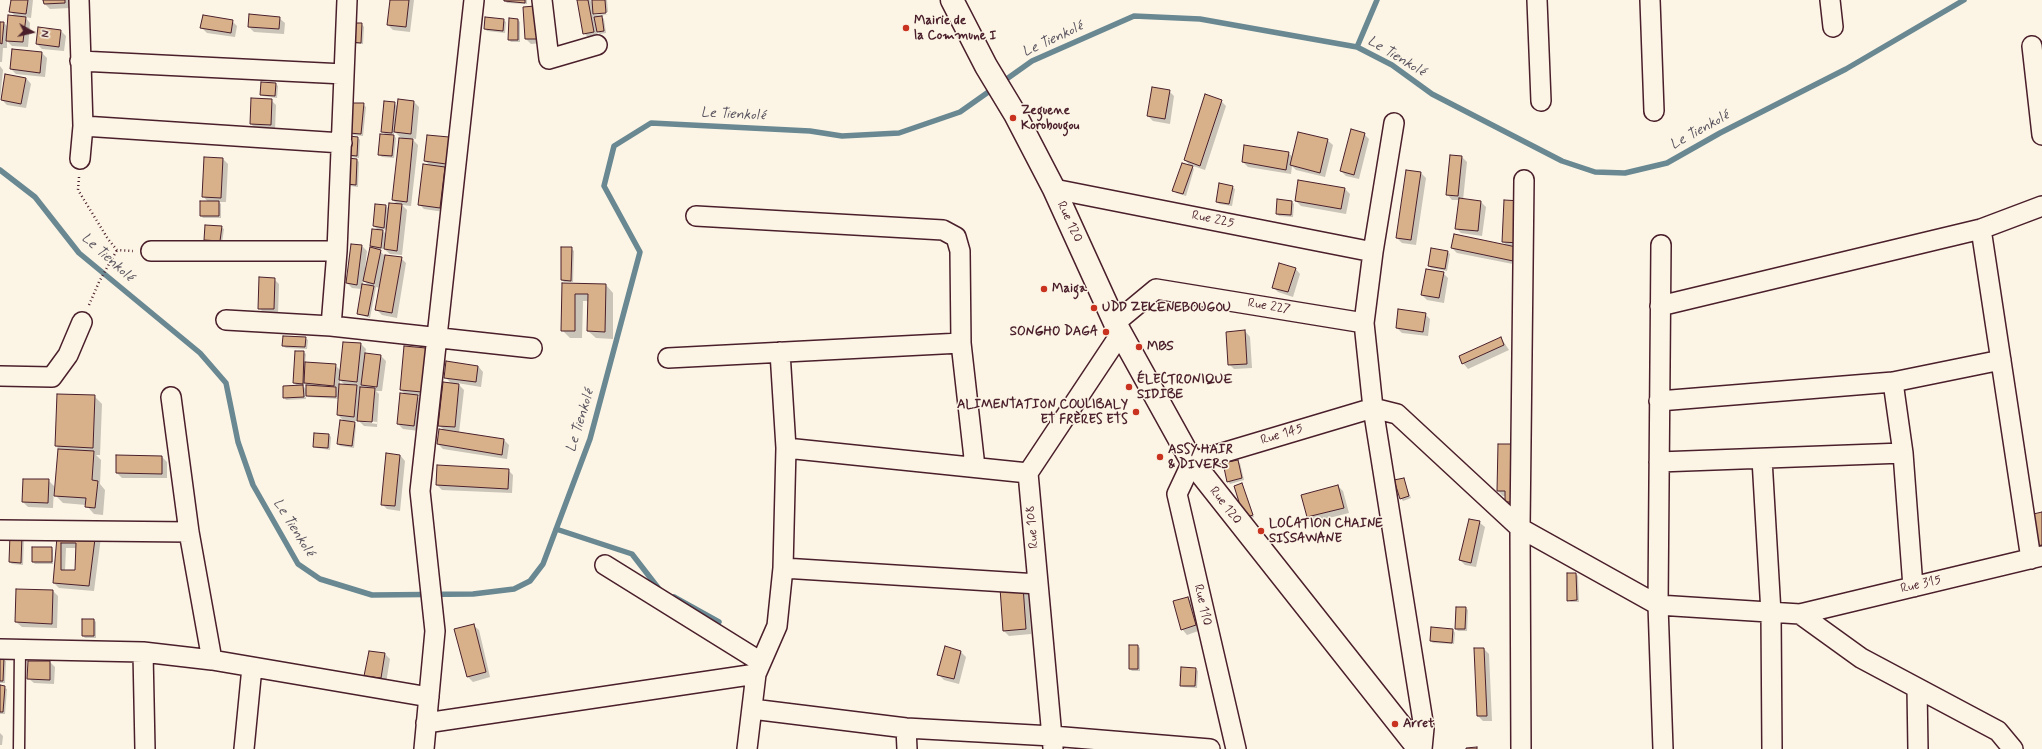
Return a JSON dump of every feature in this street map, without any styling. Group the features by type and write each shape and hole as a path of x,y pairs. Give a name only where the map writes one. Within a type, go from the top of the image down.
{"main road":[{"name":"Rue 120","path":"952,0 986,66 1015,114 1054,189 1118,328 1192,462 1419,749"}],"street":[{"path":"79,0 83,126 80,158"},
{"path":"331,326 337,251 347,0"},
{"path":"424,749 435,631 420,492 474,0"},
{"path":"542,0 549,59 597,45"},
{"path":"1536,0 1541,101"},
{"path":"1650,0 1654,111"},
{"path":"1830,0 1833,27"},
{"path":"2032,46 2042,135"},
{"path":"80,61 344,74"},
{"path":"1394,123 1373,252 1364,323 1373,408 1424,728 1422,749"},
{"path":"83,126 342,143"},
{"path":"1521,749 1520,528 1524,180"},
{"name":"Rue 225","path":"1054,189 1373,252"},
{"path":"1660,306 1981,229 2042,206"},
{"path":"696,216 943,230 956,237 960,251 961,343 975,467"},
{"path":"1981,229 2001,360 2036,558"},
{"path":"1661,245 1658,605 1663,749"},
{"path":"151,251 337,251"},
{"name":"Rue 227","path":"1118,328 1156,289 1364,323"},
{"path":"226,320 331,326 532,348"},
{"path":"0,376 52,377 68,355 82,322"},
{"path":"786,448 1028,473 1118,328"},
{"path":"668,358 961,343"},
{"path":"747,749 759,668 777,626 782,568 786,448 780,352"},
{"path":"1659,401 1894,382 2001,360"},
{"path":"1894,382 1903,453 1913,587"},
{"path":"171,397 189,532 212,660"},
{"path":"1373,408 1397,414 1520,528 1658,605"},
{"name":"Rue 145","path":"1192,462 1373,408"},
{"path":"1659,462 1903,453"},
{"path":"1762,459 1771,613 1772,749"},
{"name":"Rue 110","path":"1192,462 1177,494 1236,749"},
{"name":"Rue 108","path":"1028,473 1053,743"},
{"path":"0,530 189,532"},
{"name":"Rue 315","path":"1658,605 1800,614 2036,558"},
{"path":"605,565 759,668"},
{"path":"782,568 1038,584"},
{"path":"1800,614 1861,658 1998,731 2013,749"},
{"path":"0,649 143,652 212,660 429,697"},
{"path":"143,652 145,749"},
{"path":"244,749 252,667"},
{"path":"426,722 759,668"},
{"path":"1917,688 1918,749"},
{"path":"752,709 906,728 1053,743 1210,749"},
{"path":"906,728 907,749"}],"lane":[{"path":"19,749 20,650"}],"path":[{"path":"80,158 78,190 108,239 117,250 151,251"},
{"path":"82,322 99,282 117,250"}],"building":[{"path":"11,0 28,0 26,14 9,12"},
{"path":"43,0 65,0 65,3 44,4"},
{"path":"390,0 409,0 406,27 387,25"},
{"path":"525,0 525,3 504,1"},
{"path":"577,0 588,0 594,32 583,34"},
{"path":"592,0 605,0 606,13 593,14"},
{"path":"535,6 537,39 525,39 523,7"},
{"path":"249,14 280,17 279,29 248,27"},
{"path":"8,15 26,17 23,42 6,41"},
{"path":"203,15 233,20 231,33 200,28"},
{"path":"602,16 604,31 597,32 594,17"},
{"path":"485,17 504,19 503,31 484,29"},
{"path":"509,18 518,19 518,40 508,40"},
{"path":"0,22 4,22 2,44 0,43"},
{"path":"353,23 362,23 361,43 351,42"},
{"path":"38,27 61,30 59,47 36,44"},
{"path":"12,49 42,52 40,73 10,69"},
{"path":"5,74 26,78 21,104 1,100"},
{"path":"261,82 276,83 275,96 260,95"},
{"path":"1152,87 1170,90 1165,119 1147,116"},
{"path":"1205,94 1222,100 1200,166 1184,160"},
{"path":"251,98 272,99 271,125 250,124"},
{"path":"398,99 414,101 411,134 394,132"},
{"path":"384,101 395,102 392,133 381,132"},
{"path":"352,103 364,103 361,134 349,133"},
{"path":"1351,129 1365,133 1354,175 1340,171"},
{"path":"1298,132 1328,139 1320,173 1290,165"},
{"path":"380,134 394,135 392,156 378,155"},
{"path":"427,135 449,137 446,164 424,161"},
{"path":"349,136 358,137 357,156 347,155"},
{"path":"399,138 413,139 407,202 392,200"},
{"path":"1244,145 1289,152 1286,170 1242,162"},
{"path":"1450,155 1462,156 1458,196 1446,195"},
{"path":"204,157 223,158 221,198 202,197"},
{"path":"348,158 357,159 356,185 347,184"},
{"path":"1182,163 1193,166 1183,194 1172,191"},
{"path":"423,164 445,167 440,208 418,205"},
{"path":"1406,170 1421,172 1411,240 1396,238"},
{"path":"1298,180 1345,188 1341,209 1295,201"},
{"path":"1219,183 1233,186 1229,204 1216,202"},
{"path":"1459,198 1481,201 1478,231 1455,229"},
{"path":"1277,199 1292,201 1291,215 1276,214"},
{"path":"1504,200 1522,201 1520,243 1502,242"},
{"path":"200,201 219,201 219,216 200,216"},
{"path":"389,203 402,204 397,251 384,249"},
{"path":"375,204 386,205 384,228 373,226"},
{"path":"205,225 222,226 220,241 204,240"},
{"path":"372,229 383,230 381,248 370,246"},
{"path":"1454,234 1521,248 1518,262 1451,248"},
{"path":"351,244 362,245 357,285 346,283"},
{"path":"370,247 381,250 374,284 363,281"},
{"path":"561,247 572,247 571,281 561,280"},
{"path":"1431,248 1448,251 1445,269 1428,266"},
{"path":"385,255 402,257 392,313 375,310"},
{"path":"1279,263 1296,268 1288,292 1272,288"},
{"path":"1426,269 1444,272 1439,298 1421,295"},
{"path":"259,277 275,278 274,309 258,309"},
{"path":"562,283 606,284 605,332 587,331 588,294 575,294 575,331 561,331"},
{"path":"362,284 374,286 368,316 357,314"},
{"path":"1398,309 1426,313 1423,332 1396,328"},
{"path":"1245,330 1247,364 1228,365 1226,332"},
{"path":"283,336 306,337 305,347 282,346"},
{"path":"1501,337 1504,345 1462,364 1459,356"},
{"path":"343,342 361,343 357,382 339,380"},
{"path":"404,346 426,348 422,392 400,390"},
{"path":"295,351 304,351 303,384 293,383"},
{"path":"365,353 381,355 377,387 361,385"},
{"path":"446,361 478,366 476,382 444,378"},
{"path":"305,362 336,364 334,386 304,383"},
{"path":"443,382 459,384 455,427 438,426"},
{"path":"339,384 357,385 354,417 337,415"},
{"path":"303,385 304,397 283,398 283,386"},
{"path":"306,385 336,387 336,397 306,396"},
{"path":"360,387 375,388 372,422 357,421"},
{"path":"400,393 418,395 414,426 397,424"},
{"path":"57,394 95,395 93,448 55,446"},
{"path":"340,420 355,422 352,446 337,444"},
{"path":"439,429 504,439 502,455 437,444"},
{"path":"314,433 329,434 328,448 313,447"},
{"path":"1498,444 1516,444 1513,502 1505,502 1505,491 1497,491"},
{"path":"58,449 94,451 92,480 98,481 95,508 85,507 86,498 54,496"},
{"path":"386,453 400,455 395,506 381,505"},
{"path":"116,455 162,456 162,474 116,473"},
{"path":"1238,460 1242,478 1227,482 1223,463"},
{"path":"437,465 509,469 508,489 436,485"},
{"path":"1404,478 1409,496 1400,499 1394,480"},
{"path":"23,479 49,479 48,503 22,502"},
{"path":"1242,483 1253,515 1244,518 1234,486"},
{"path":"1338,485 1344,508 1307,517 1301,495"},
{"path":"2042,512 2042,545 2036,546 2029,515"},
{"path":"1469,519 1480,521 1471,563 1459,560"},
{"path":"96,531 89,586 53,583 57,537","holes":["61,543 76,543 75,570 61,570"]},
{"path":"10,535 22,535 21,563 9,562"},
{"path":"32,547 52,547 52,562 32,562"},
{"path":"1567,573 1576,573 1577,600 1567,601"},
{"path":"1023,586 1026,629 1003,631 1000,588"},
{"path":"16,589 53,590 52,624 15,622"},
{"path":"1188,597 1196,625 1181,630 1173,601"},
{"path":"1456,607 1466,607 1465,629 1455,629"},
{"path":"82,619 94,619 94,636 82,636"},
{"path":"474,624 486,672 467,677 454,629"},
{"path":"1431,627 1453,629 1452,643 1430,641"},
{"path":"1129,645 1138,645 1138,669 1129,669"},
{"path":"945,646 961,651 954,679 937,675"},
{"path":"1474,648 1484,648 1487,716 1477,716"},
{"path":"369,651 385,653 381,678 364,676"},
{"path":"0,657 4,657 3,681 0,681"},
{"path":"28,661 50,661 50,680 27,679"},
{"path":"1181,667 1196,668 1195,686 1180,686"},
{"path":"0,685 5,686 3,712 0,712"},
{"path":"1477,747 1477,749 1466,749 1466,748"}],"waterway":[{"path":"1357,47 1377,0"},
{"name":"Le Tienkolé","path":"1001,83 1032,61 1134,16 1200,19 1357,47 1392,65 1432,94 1562,161 1595,172 1625,173 1667,163 1720,133 1846,69 1964,0"},
{"name":"Le Tienkolé","path":"0,170 35,197 79,253 200,353 226,383 238,442 253,485 298,564 320,579 372,595 473,594 514,589 530,581 543,564 590,439 640,252 604,186 614,146 651,123 810,131 842,136 899,133 960,112 994,88"},
{"path":"556,529 632,554 659,589"},
{"path":"674,597 719,622"}],"place":[{"name":"Mairie de la Commune I","path":"906,28"},
{"name":"Zeguene Korobougou","path":"1013,118"},
{"name":"Maiga","path":"1044,289"},
{"name":"UDD ZEKENEBOUGOU","path":"1094,308"},
{"name":"SONGHO DAGA","path":"1106,332"},
{"name":"MBS","path":"1139,347"},
{"name":"ÉLECTRONIQUE SIDIBE","path":"1129,387"},
{"name":"ALIMENTATION COULIBALY ET FRÈRES ETS","path":"1136,412"},
{"name":"ASSY HAIR & DIVERS","path":"1160,457"},
{"name":"LOCATION CHAINE SISSAWANE","path":"1261,531"},
{"name":"Arret","path":"1395,724"}]}
